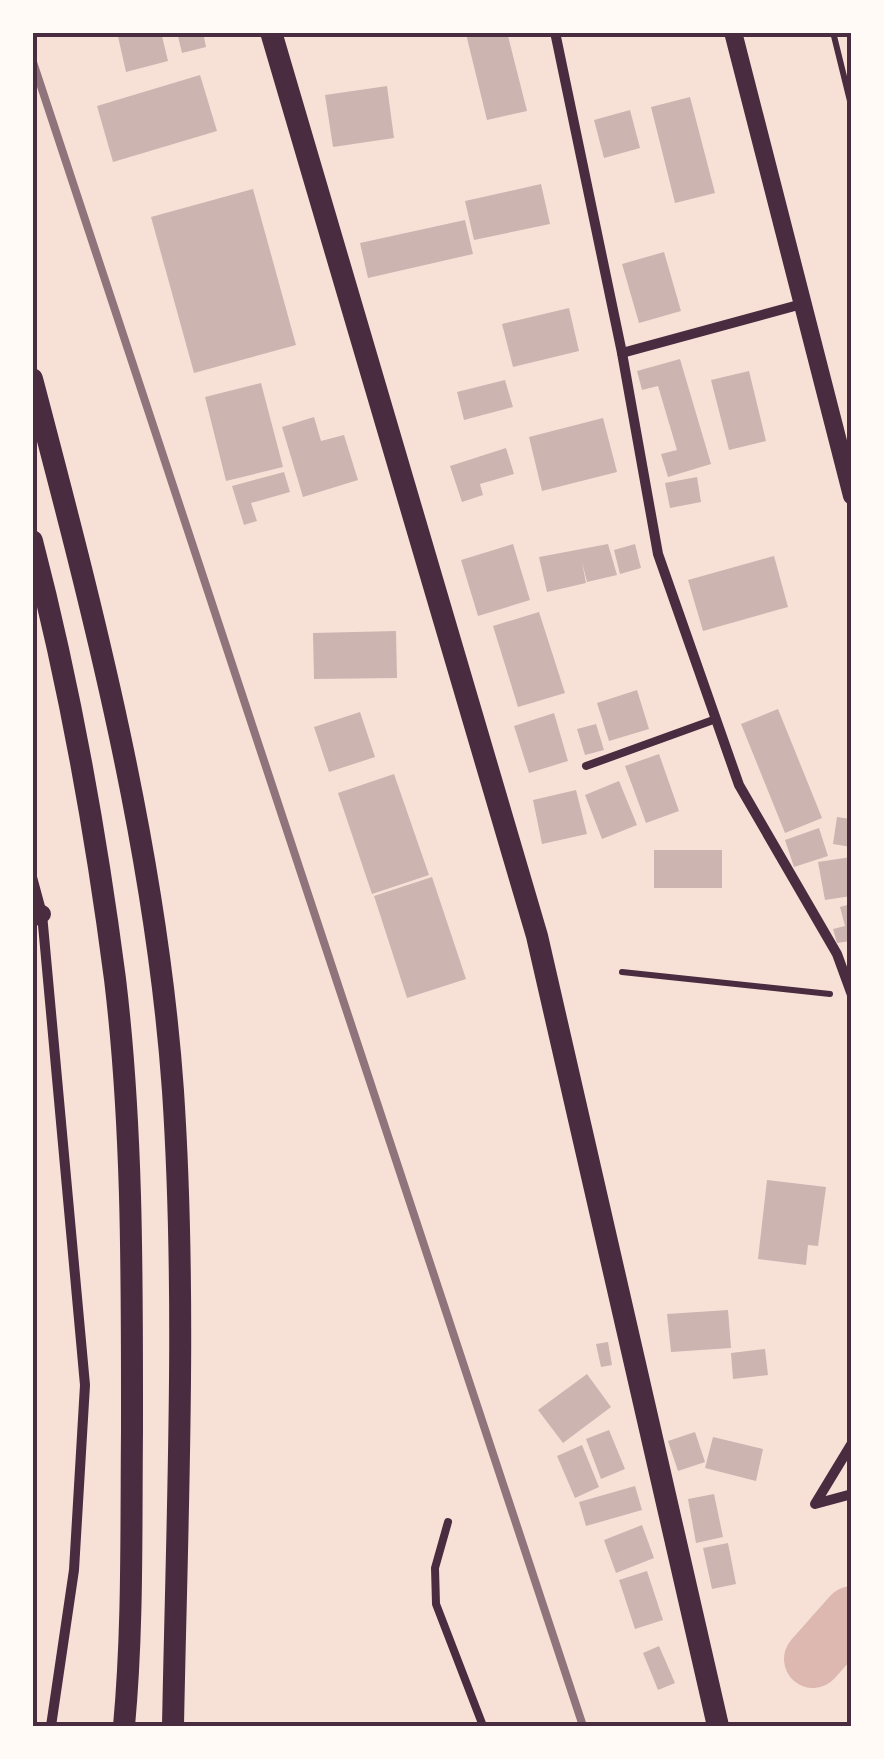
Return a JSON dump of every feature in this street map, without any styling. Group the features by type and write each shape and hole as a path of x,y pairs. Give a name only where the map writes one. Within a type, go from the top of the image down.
{"main road":[{"path":"272,32 537,936 718,1726"},
{"path":"32,379 102,658 147,888 173,1089 180,1255 173,1726"},
{"path":"32,541 79,765 112,959 126,1102 132,1394 124,1726"}],"street":[{"path":"555,32 622,353 658,554 758,824 828,940 852,995"},
{"path":"733,32 852,496"},
{"path":"622,353 802,304"},
{"path":"32,877 85,1385 74,1570 51,1726"},
{"path":"852,1443 815,1504 852,1494"}],"lane":[{"path":"586,766 716,718"},
{"path":"448,1522 435,1568 436,1604 484,1726"}],"path":[{"path":"833,32 852,110"},
{"path":"622,972 832,994"}],"building":[{"path":"117,32 161,32 168,61 126,72"},
{"path":"177,32 216,34 204,37 206,47 182,53"},
{"path":"507,32 527,111 487,120 466,34"},
{"path":"200,75 217,131 113,162 97,106"},
{"path":"387,86 394,138 333,147 325,95"},
{"path":"690,97 715,193 675,203 651,107"},
{"path":"630,110 640,148 604,158 594,120"},
{"path":"541,184 550,224 474,240 465,201"},
{"path":"253,189 296,345 194,373 151,217"},
{"path":"465,220 473,254 368,278 360,243"},
{"path":"664,252 681,311 639,323 622,264"},
{"path":"569,308 579,351 513,367 502,324"},
{"path":"680,359 711,464 668,477 661,454 677,450 658,386 642,390 637,371"},
{"path":"749,371 766,441 729,450 711,380"},
{"path":"505,380 513,407 464,420 457,392"},
{"path":"261,383 283,467 226,481 205,397"},
{"path":"314,417 321,441 344,435 358,480 303,497 282,427"},
{"path":"603,418 617,472 542,491 529,437"},
{"path":"506,448 514,474 480,484 483,495 462,502 450,466"},
{"path":"284,472 290,492 251,503 257,521 244,525 232,486"},
{"path":"697,477 701,502 670,508 665,483"},
{"path":"513,544 530,600 478,616 461,560"},
{"path":"608,544 617,575 587,582 582,562 586,583 547,592 539,557"},
{"path":"635,544 641,568 620,574 614,550"},
{"path":"774,556 788,607 703,631 688,580"},
{"path":"539,612 565,693 518,707 493,626"},
{"path":"396,631 397,678 314,679 313,633"},
{"path":"637,690 649,729 609,741 597,703"},
{"path":"778,709 822,818 785,833 741,724"},
{"path":"360,712 375,757 329,772 314,727"},
{"path":"554,713 568,761 529,773 514,726"},
{"path":"596,724 604,750 585,755 577,729"},
{"path":"659,754 679,811 646,823 625,766"},
{"path":"394,774 429,875 372,894 338,793"},
{"path":"619,781 637,825 602,839 585,795"},
{"path":"576,790 587,834 542,844 533,800"},
{"path":"837,817 851,819 851,847 833,844"},
{"path":"819,828 828,856 794,867 785,840"},
{"path":"654,850 722,850 722,888 654,888"},
{"path":"851,857 851,896 825,900 818,862"},
{"path":"432,877 466,979 407,998 374,896"},
{"path":"851,904 851,941 837,943 833,929 845,926 840,907"},
{"path":"767,1180 826,1187 818,1246 808,1245 806,1265 758,1259"},
{"path":"728,1310 731,1348 671,1352 667,1314"},
{"path":"608,1342 612,1365 601,1367 596,1344"},
{"path":"765,1349 768,1375 733,1379 731,1353"},
{"path":"587,1374 611,1407 563,1443 538,1410"},
{"path":"609,1430 625,1469 601,1479 586,1439"},
{"path":"695,1432 705,1462 678,1471 668,1441"},
{"path":"713,1437 763,1449 756,1481 705,1468"},
{"path":"582,1445 599,1487 575,1498 557,1456"},
{"path":"635,1486 642,1510 586,1526 579,1502"},
{"path":"714,1494 723,1537 696,1543 688,1499"},
{"path":"642,1525 654,1558 616,1573 604,1540"},
{"path":"728,1543 736,1584 712,1589 703,1548"},
{"path":"647,1571 663,1620 635,1629 619,1580"},
{"path":"659,1646 675,1683 658,1690 643,1653"}],"waterway":[{"path":"813,1659 852,1615"}],"railway":[{"path":"32,59 583,1726"}]}
